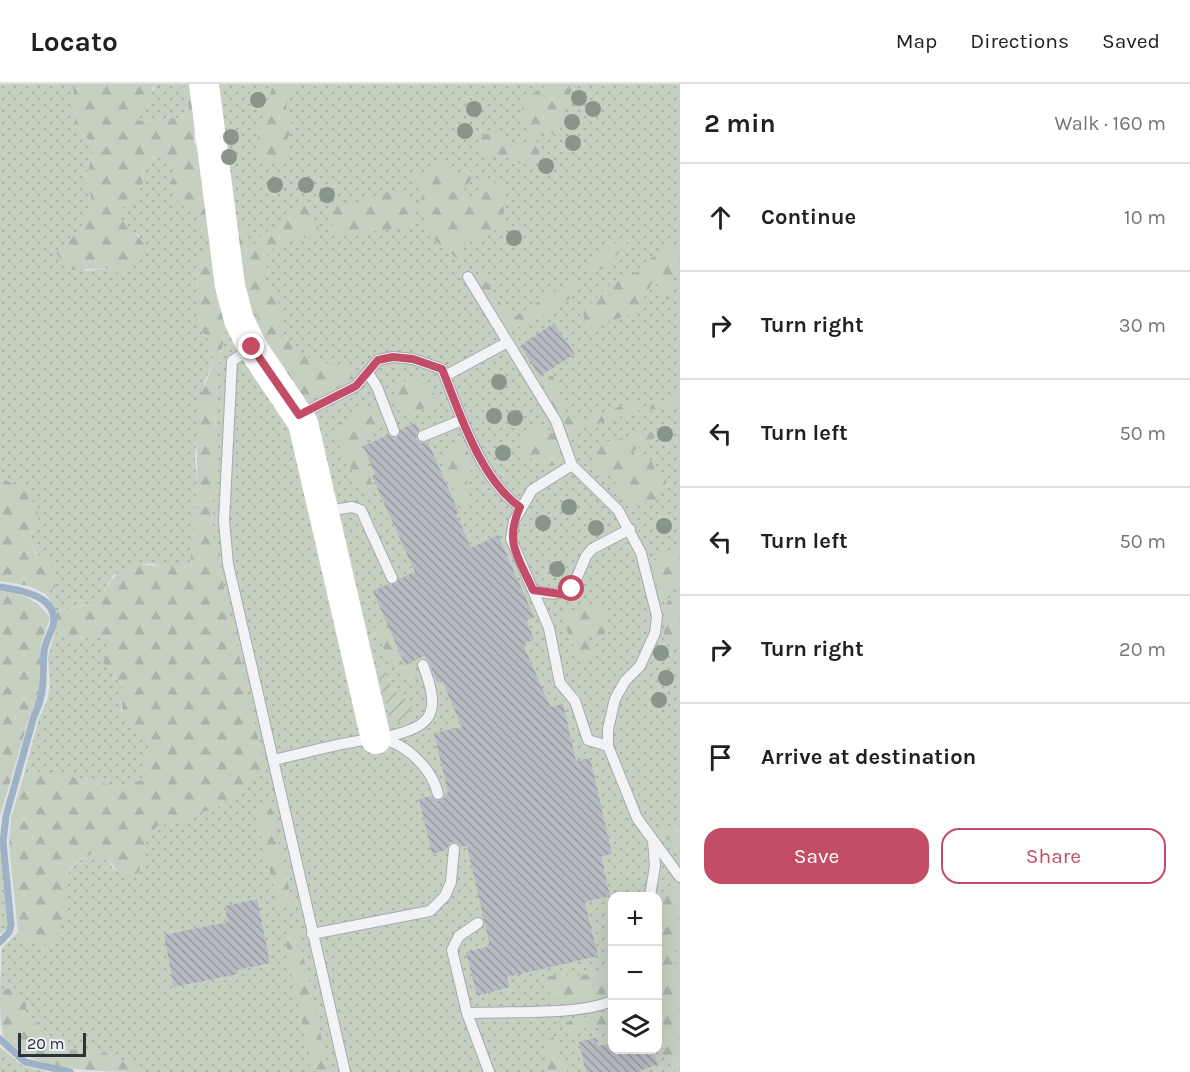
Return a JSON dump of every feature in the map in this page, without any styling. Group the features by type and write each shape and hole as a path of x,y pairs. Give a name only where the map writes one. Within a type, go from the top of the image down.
{"street":[{"path":"204,84 230,286 239,320 252,347 303,423 376,739"}],"lane":[{"path":"468,277 556,422 572,465 618,510 641,553 657,616 649,651 615,699 608,729 608,746 637,818 680,877"},
{"path":"445,376 508,342"},
{"path":"252,347 232,361 224,521 228,564 345,1072"},
{"path":"299,415 356,386 378,360 393,357 429,363 442,369 462,420 495,483 509,499 520,507"},
{"path":"368,373 377,387 394,431"},
{"path":"423,436 462,420"},
{"path":"572,465 532,490 520,507 514,521 511,539 549,628 560,684 575,701 588,740 608,746"},
{"path":"324,512 352,507 361,510 392,578"},
{"path":"533,590 561,594 572,589 586,556 592,549 630,529"},
{"path":"273,760 408,733 423,725 432,715 432,689 423,665"},
{"path":"376,739 418,758 438,794"},
{"path":"651,892 655,866 653,840"},
{"path":"312,934 430,911 445,896 451,882 454,849"},
{"path":"478,923 459,936 452,950 467,1013 489,1072"},
{"path":"467,1013 577,1010 599,1007 608,1003"}],"green space":[{"path":"0,84 73,84 75,125 95,147 85,180 90,191 90,211 80,229 56,253 86,271 106,268 119,273 140,236 125,226 118,214 121,208 135,198 143,182 144,168 154,156 167,157 178,168 197,213 216,84 680,84 680,831 676,828 670,841 680,856 680,1072 567,1072 553,1038 548,1041 548,1072 144,1072 104,1052 70,1049 49,1037 37,1022 26,1016 13,989 0,989 2,948 18,932 29,944 68,907 66,881 68,874 71,868 83,858 92,854 109,861 113,869 139,872 147,838 157,825 183,821 196,813 214,810 264,769 212,534 217,373 229,312 198,256 197,311 202,332 212,343 214,359 205,381 195,456 197,483 190,566 168,568 148,563 113,575 96,606 84,605 57,612 46,594 54,587 30,538 37,522 7,482 0,477"},
{"path":"73,84 153,84 150,107 136,111 130,119 143,121 186,119 189,106 182,84 196,84 194,143 202,152 213,226 205,234 198,230 197,213 175,202 171,181 178,168 167,157 154,156 144,168 143,182 135,198 121,208 118,214 146,248 119,273 106,268 70,270 56,253 80,229 90,211 90,191 85,180 95,147 75,125"},
{"path":"153,84 182,84 189,106 186,119 143,121 129,119 154,89"},
{"path":"273,84 302,84 289,97 286,107 292,127 285,145 286,163 256,163 257,142"},
{"path":"550,84 573,84 558,136 543,130 536,142 540,149 539,156 527,165 511,160 507,156 489,155 484,152 479,137 487,134 504,136 511,140 512,145 527,142 530,130 521,113 523,107 532,95"},
{"path":"440,158 452,162 448,167 449,173 457,175 469,166 473,177 464,188 470,198 479,198 481,182 489,178 505,190 503,225 481,240 468,235 459,260 429,236 420,203 426,186 412,182 410,177 436,167"},
{"path":"386,190 402,193 411,201 414,213 410,229 335,233 329,210 333,203 360,204"},
{"path":"306,205 319,227 315,237 294,240 274,249 265,259 267,270 259,279 270,287 277,298 280,310 278,324 291,343 311,358 350,368 353,379 331,391 312,397 306,396 293,386 259,329 256,312 249,304 244,287 237,239 241,224 249,229 248,239 254,245 264,233 282,223 285,214 297,206"},
{"path":"627,234 631,235 630,239 613,259 602,269 590,274 588,269 590,262"},
{"path":"673,246 680,246 680,271 671,281 671,299 661,300 658,295 660,287 653,281 636,312 590,328 585,325 583,311 610,284 640,271 651,258"},
{"path":"210,250 215,252 229,312 217,373 212,534 265,769 214,810 196,813 183,821 157,826 147,838 139,872 125,880 109,861 92,854 75,863 68,874 68,912 61,928 46,945 29,944 18,932 9,845 11,818 24,774 72,777 118,786 144,780 144,764 150,743 125,721 122,709 124,688 103,662 111,645 109,635 74,640 55,632 57,612 85,605 96,606 106,587 125,568 134,565 190,566 197,483 197,409 214,359 212,343 202,332 197,311 198,256"},
{"path":"483,276 506,311 516,316 567,284 579,284 572,297 531,323 509,330 504,326 480,287 480,277"},
{"path":"549,376 553,376 560,401 570,415 578,418 597,416 634,402 638,405 639,411 574,431 568,427 553,407 548,391"},
{"path":"417,379 437,396 436,402 410,416 401,415 394,397 396,389 405,381"},
{"path":"680,396 680,406 652,412 650,409 651,405"},
{"path":"375,406 381,412 381,423 359,445 374,489 374,496 370,501 340,450 338,428 342,420 349,417 354,410"},
{"path":"535,425 544,434 555,433 560,450 560,462 549,466 524,456 518,456 516,452 524,442 528,429"},
{"path":"654,430 658,432 656,437 629,454 646,456 653,461 655,474 666,480 666,487 658,500 636,503 630,507 625,503 625,494 616,486 614,474 601,473 594,469 594,448 595,445"},
{"path":"458,444 464,445 475,466 469,473 466,486 468,501 464,504 455,493 441,459 446,448"},
{"path":"0,477 24,490 38,508 37,522 30,538 35,554 47,558 55,574 55,587 46,594 29,586 0,581"},
{"path":"680,548 680,588 660,594 653,575 652,563 660,555"},
{"path":"0,591 29,598 50,618 41,644 38,699 30,715 0,816"},
{"path":"680,599 680,642 678,648 672,648 664,638 664,607 669,600"},
{"path":"581,606 603,608 609,626 603,636 587,636 594,646 590,659 585,660 576,651 561,616"},
{"path":"380,624 386,627 404,666 412,663 417,678 411,686 384,649 375,627"},
{"path":"55,632 74,640 109,634 111,645 103,662 124,688 121,711 150,743 144,764 144,781 118,786 72,777 24,774 39,718 47,701 50,686 48,656"},
{"path":"380,665 394,690 412,705 402,721 390,721 377,666"},
{"path":"271,807 292,903 288,906 278,904 256,815 259,808"},
{"path":"661,822 680,831 680,856 670,841 659,834"},
{"path":"0,850 8,921 6,929 0,934"},
{"path":"669,888 680,890 680,925 674,956 680,992 680,1072 675,1072 670,1060 660,1054 662,893"},
{"path":"293,930 298,932 329,1072 311,1071 307,1057 308,1040 294,991 285,937"},
{"path":"608,965 608,993 596,1000 558,1003 543,980 555,976 583,975"},
{"path":"0,989 13,989 26,1001 26,1016 37,1022 49,1037 70,1049 104,1052 144,1072 66,1067 28,1056 13,1047 3,1035"},
{"path":"608,1011 608,1028 588,1026 572,1031 566,1025 569,1021"},
{"path":"553,1037 567,1072 548,1072 548,1040"},
{"path":"0,1047 23,1066 47,1072 0,1072"}],"building":[{"path":"554,323 575,354 540,376 520,346"},
{"path":"416,423 419,430 416,439 421,443 428,442 459,513 456,514 471,548 498,535 534,617 526,621 534,639 523,644 550,707 563,704 576,761 590,758 612,854 601,856 609,892 608,896 585,902 598,956 507,977 509,987 477,996 466,952 490,946 467,846 461,847 458,843 451,842 446,850 432,854 419,799 431,796 437,801 444,798 448,792 434,733 462,727 442,680 437,682 428,660 424,656 405,665 373,591 388,584 395,585 399,579 415,572 372,476 375,474 363,446 388,435 397,438 401,429"},
{"path":"257,899 270,963 237,970 238,974 174,987 164,935 228,922 225,906"},
{"path":"596,1038 598,1046 608,1044 608,1054 654,1054 658,1064 637,1072 586,1072 579,1042"}],"waterway":[{"path":"0,587 37,596 45,601 54,616 53,626 46,642 40,699 6,816 3,842 11,925 9,932 0,942"},
{"path":"0,1039 25,1062 70,1072"}],"route":[{"path":"252,347 299,415 356,386 378,360 393,357 413,359 442,369 462,420 495,483 509,499 520,507 514,521 511,539 533,590 561,594 572,589"}]}
